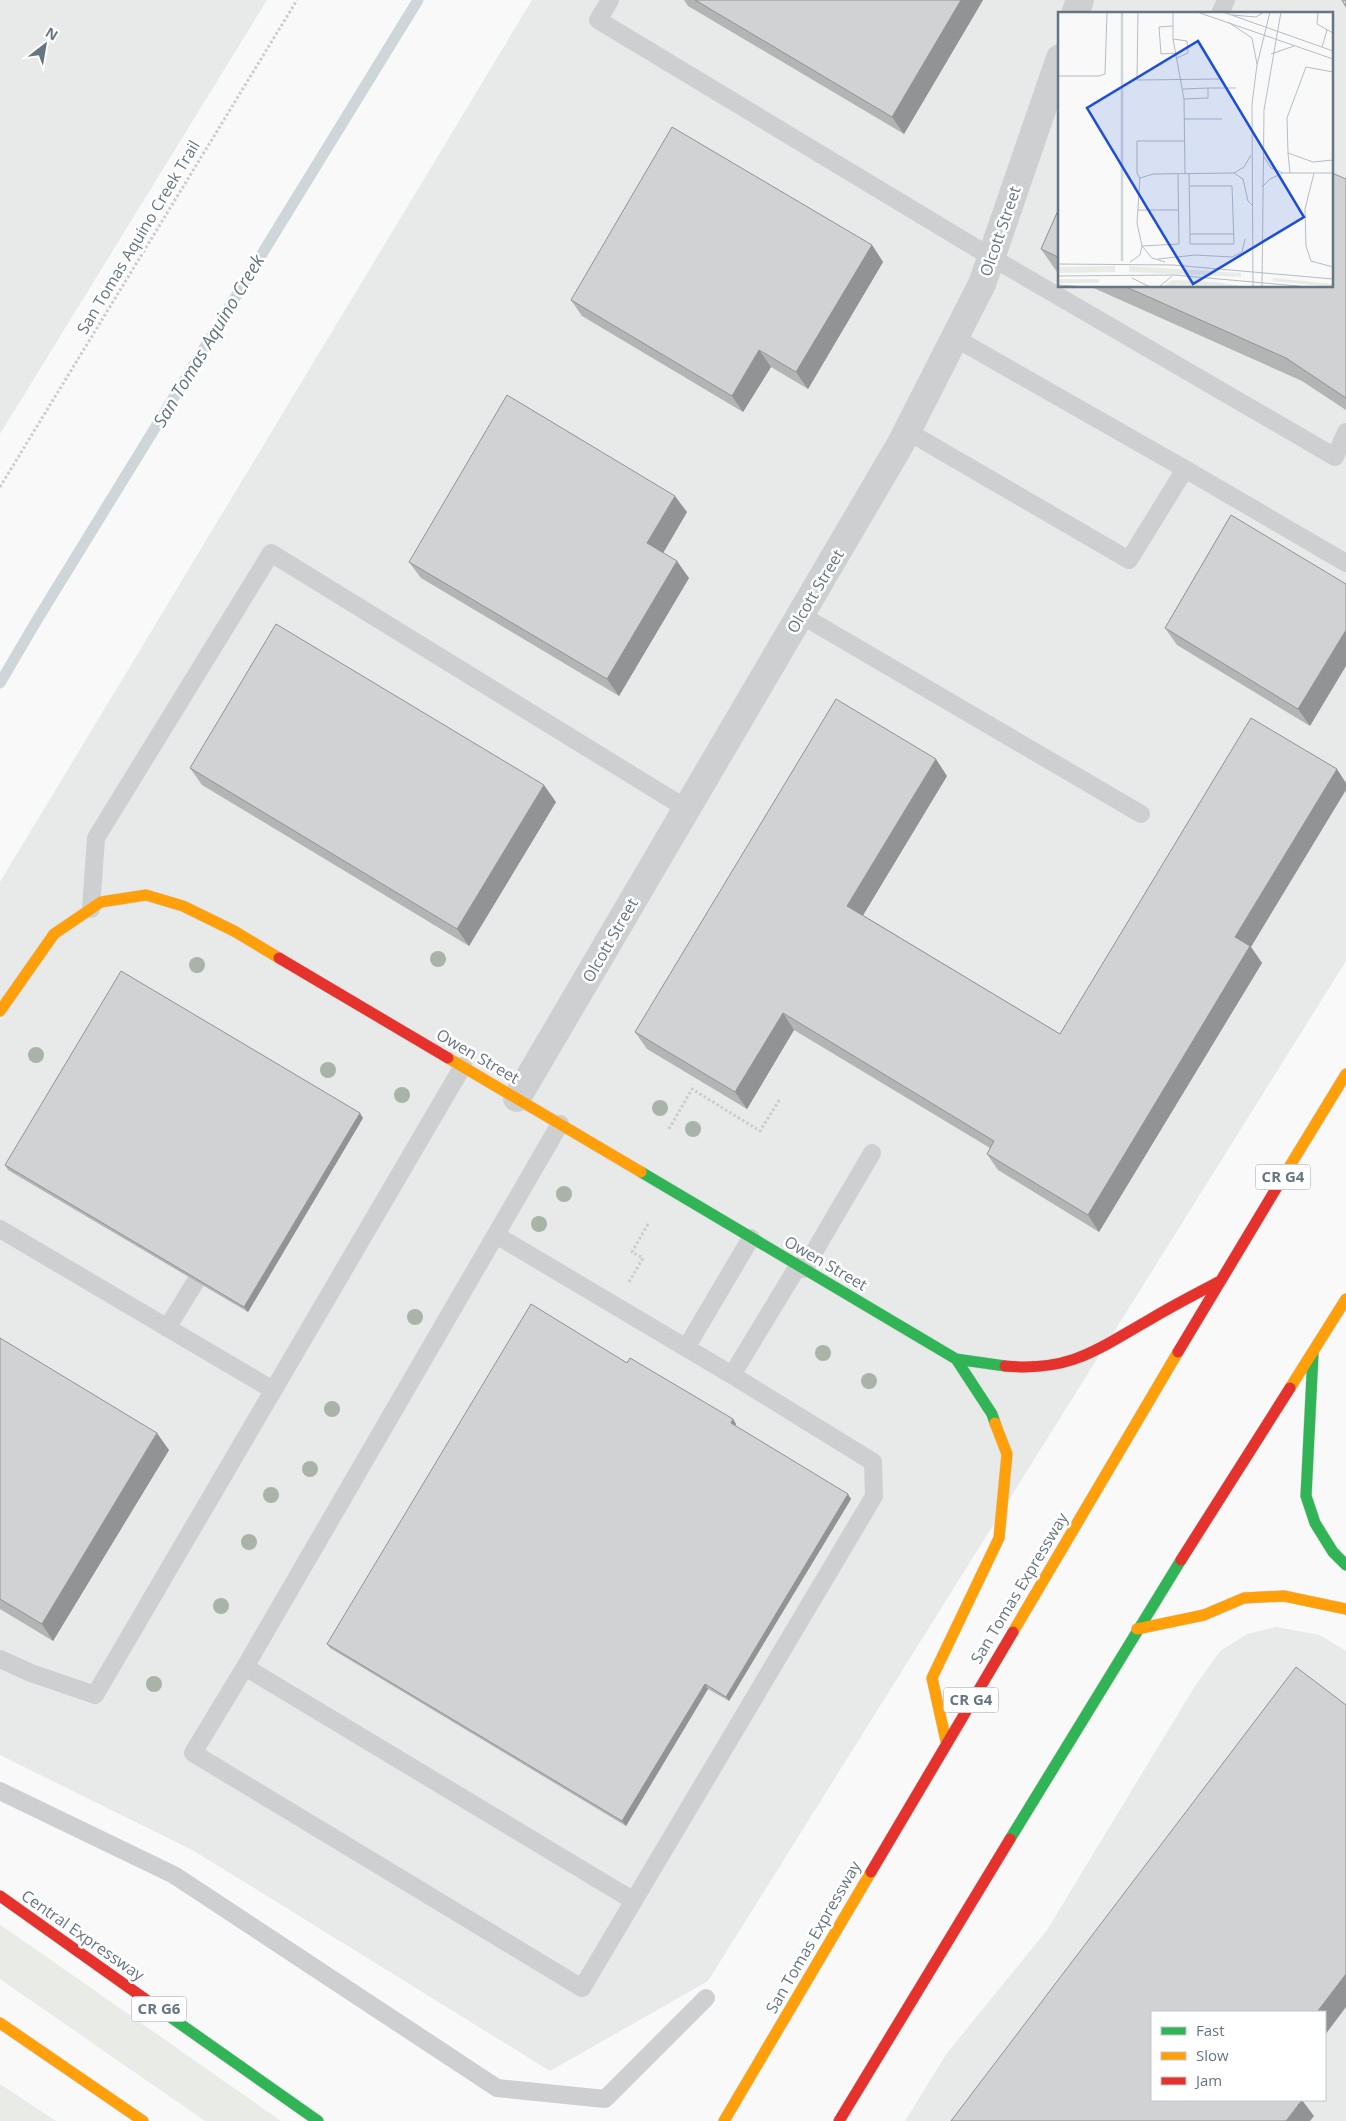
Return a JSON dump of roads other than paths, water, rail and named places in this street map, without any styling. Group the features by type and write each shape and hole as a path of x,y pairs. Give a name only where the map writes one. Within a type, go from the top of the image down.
{"highway":[{"name":"Owen Street","path":"0,1011 54,934 101,902 146,895 183,906 234,931 956,1359"},
{"name":"San Tomas Expressway","path":"724,2121 1220,1280 1346,1074"},
{"path":"956,1359 1012,1367 1049,1367 1076,1361 1111,1344 1133,1329 1220,1280"},
{"path":"839,2121 1137,1629 1346,1300"},
{"path":"1313,1353 1306,1496 1315,1523 1333,1552 1346,1566"},
{"path":"946,1742 932,1678 999,1538 1007,1454 992,1414 956,1359"},
{"path":"1137,1629 1204,1615 1244,1598 1284,1596 1346,1609"},
{"name":"Central Expressway","path":"0,1896 318,2121"},
{"path":"0,2023 143,2121"}],"street":[{"path":"1076,12 1080,0"},
{"name":"Olcott Street","path":"518,1098 907,431 982,284 1058,64"}],"lane":[{"path":"610,0 598,20 991,258 1335,457 1346,432"},
{"path":"1221,12 1226,0"},
{"path":"954,338 1346,563"},
{"path":"907,431 1129,560 1185,469"},
{"path":"91,909 96,838 272,553 687,809"},
{"path":"801,614 1140,814"},
{"path":"0,1659 31,1673 95,1695 463,1066"},
{"path":"496,1235 732,1375 873,1462 874,1496 582,1988 193,1753 245,1667 560,1124"},
{"path":"732,1375 872,1153"},
{"path":"0,1229 273,1390"},
{"path":"686,1348 751,1238"},
{"path":"167,1328 196,1281"},
{"path":"245,1667 634,1901"},
{"path":"0,1791 174,1874 497,2088 605,2099 706,1998"}],"waterway":[{"name":"San Tomas Aquino Creek","path":"0,683 418,0"}]}
